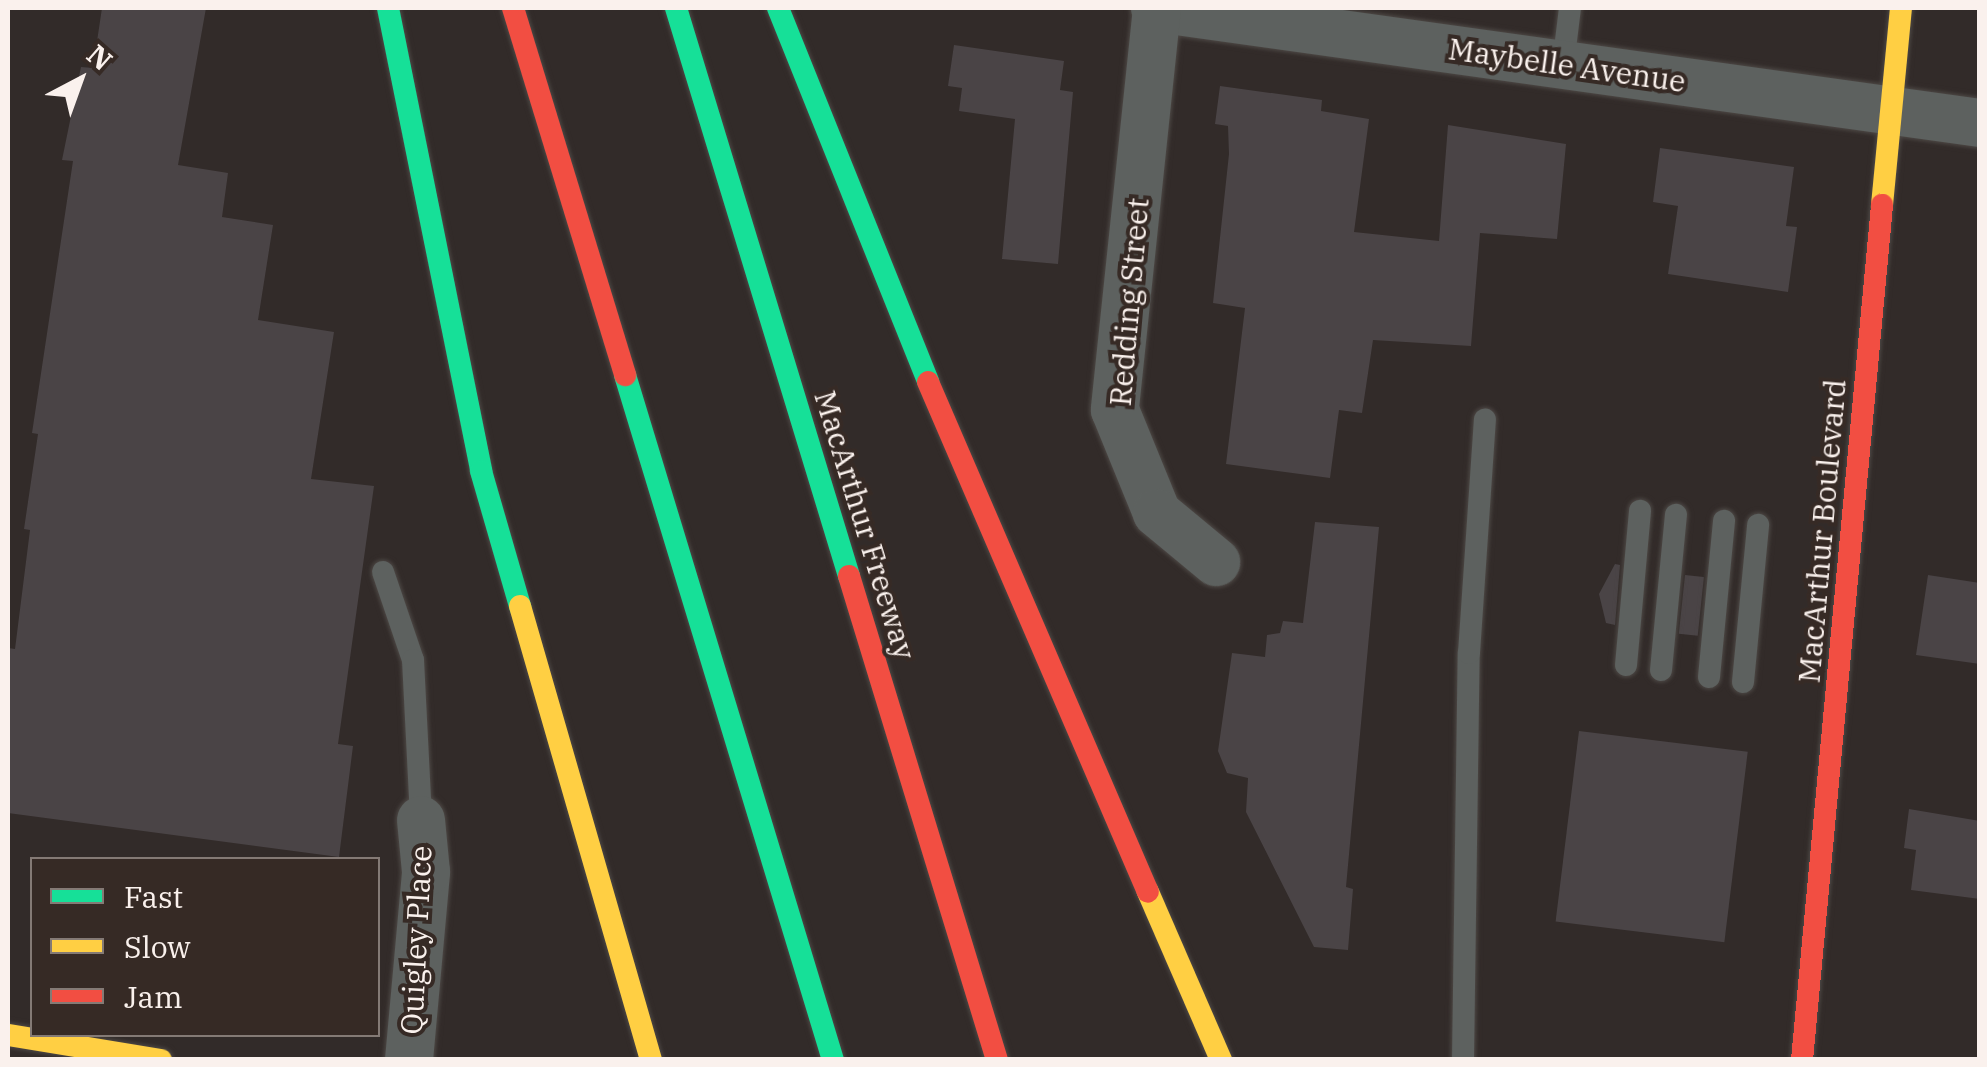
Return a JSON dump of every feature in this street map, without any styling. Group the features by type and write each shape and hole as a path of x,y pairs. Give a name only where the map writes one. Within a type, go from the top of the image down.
{"main road":[{"path":"388,8 481,471 651,1060"},
{"path":"514,8 831,1053"},
{"name":"MacArthur Freeway","path":"676,8 998,1060"},
{"path":"778,8 866,241 1222,1060"},
{"name":"MacArthur Boulevard","path":"1802,1060 1901,8"},
{"path":"23,1045 160,1060"}],"street":[{"name":"Maybelle Avenue","path":"1156,8 1980,123"},
{"name":"Redding Street","path":"1156,8 1114,410 1157,513 1216,562"},
{"name":"Quigley Place","path":"409,1060 426,872 421,820"}],"lane":[{"path":"1562,65 1570,8"},
{"path":"1463,1060 1469,653 1485,420"},
{"path":"1626,665 1640,511"},
{"path":"1662,670 1676,515"},
{"path":"1709,677 1724,521"},
{"path":"1743,682 1758,525"},
{"path":"383,572 413,660 421,820"}],"building":[{"path":"102,8 206,8 178,165 228,173 222,217 273,225 258,320 334,332 311,479 374,486 338,744 353,746 339,857 8,813 8,648 15,649 30,530 24,529 38,434 32,433 73,161 62,160 81,67 93,68"},
{"path":"954,45 1064,61 1060,90 1073,92 1058,264 1002,259 1015,119 959,111 962,88 948,86"},
{"path":"1220,86 1322,100 1321,111 1369,119 1354,232 1439,241 1448,125 1566,144 1557,239 1480,233 1471,346 1373,340 1362,413 1339,410 1330,478 1226,464 1245,308 1213,303 1229,154 1228,126 1215,124"},
{"path":"1660,148 1794,167 1786,226 1797,227 1788,292 1668,274 1678,206 1653,202"},
{"path":"1315,522 1379,527 1346,887 1353,889 1348,950 1314,947 1246,812 1248,778 1227,773 1218,751 1232,653 1265,657 1267,635 1280,633 1283,621 1303,623"},
{"path":"1615,564 1620,565 1615,625 1606,623 1599,594"},
{"path":"1685,575 1704,577 1698,636 1679,634"},
{"path":"1928,575 1980,583 1980,664 1916,655"},
{"path":"1579,731 1748,752 1724,942 1556,922"},
{"path":"1909,809 1980,821 1980,899 1911,890 1916,850 1904,848"}],"traffic: fast":[{"path":"388,8 481,471 520,606"},
{"path":"676,8 849,576"},
{"path":"778,8 928,382"},
{"path":"625,375 833,1060"}],"traffic: slow":[{"path":"1882,205 1901,8"},
{"path":"520,606 651,1060"},
{"path":"1148,892 1221,1060"},
{"path":"8,1035 161,1060"}],"traffic: jam":[{"path":"513,8 625,375"},
{"path":"1802,1060 1882,205"},
{"path":"928,382 1148,892"},
{"path":"849,576 997,1060"}]}
